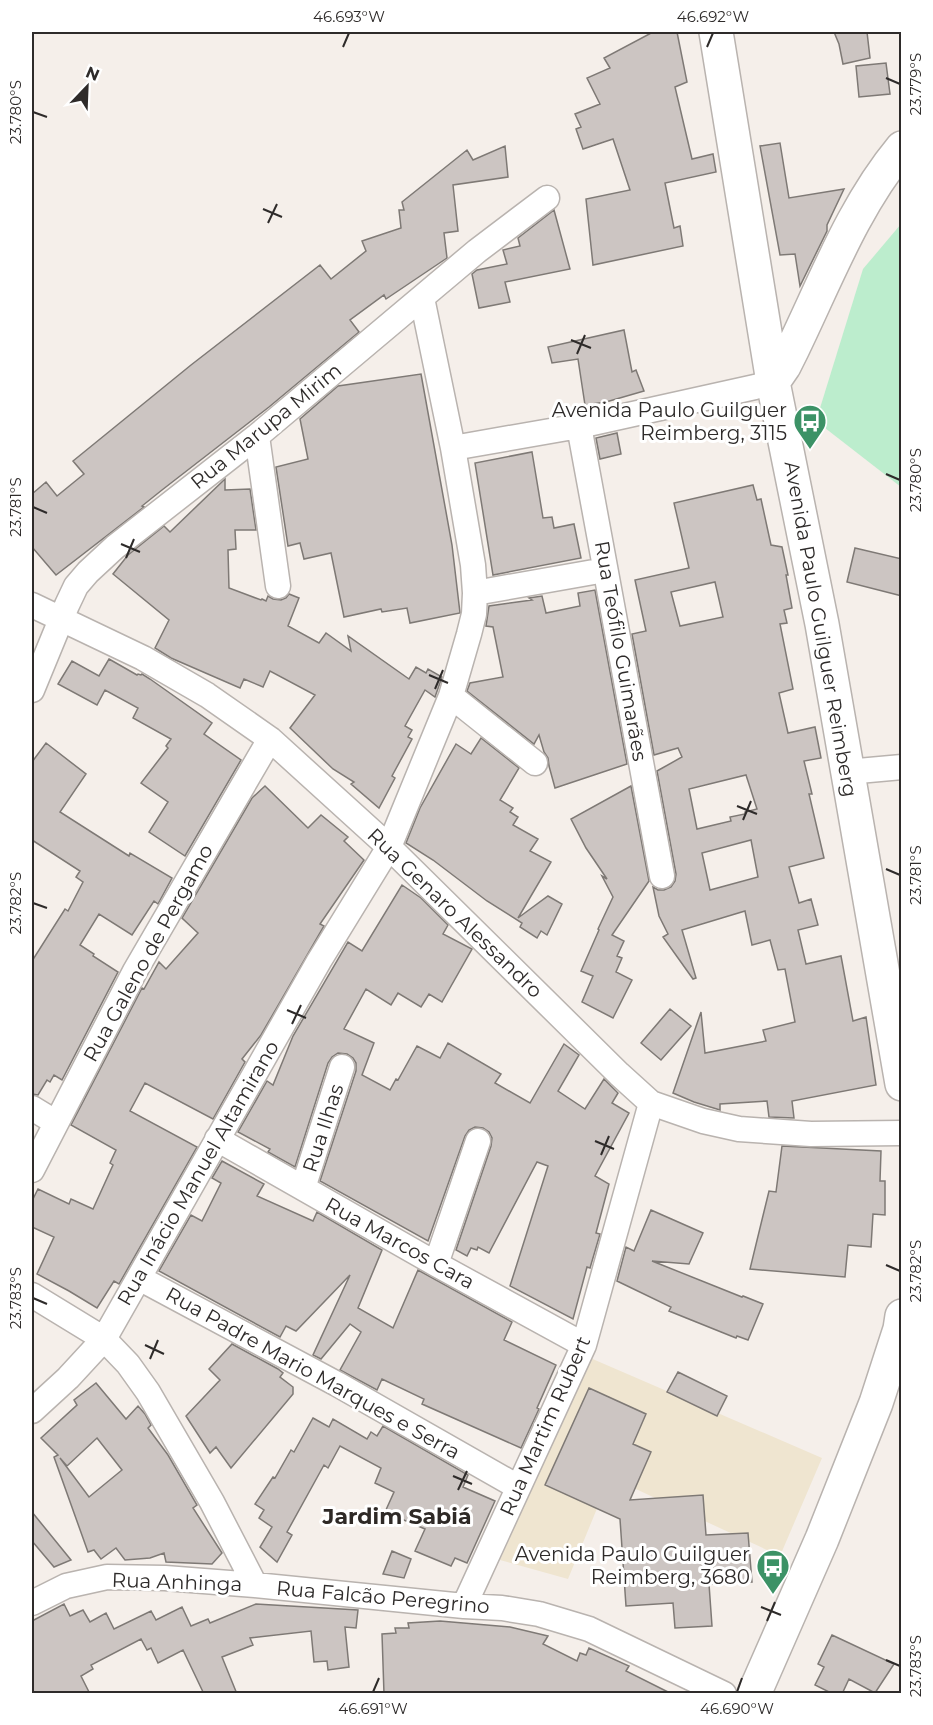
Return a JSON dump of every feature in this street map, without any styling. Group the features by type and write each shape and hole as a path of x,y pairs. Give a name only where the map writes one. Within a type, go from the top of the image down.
{"main road":[{"name":"Avenida Paulo Guilguer Reimberg","path":"716,32 773,382 822,624 902,1084"},
{"path":"773,382 793,348 857,212 885,168 902,148"},
{"path":"754,1694 820,1543 876,1403 894,1369 902,1316"}],"street":[{"name":"Rua Marupa Mirim","path":"32,690 76,586 88,572 115,547 257,436 477,251 548,198"},
{"name":"Rua Inácio Manuel Altamirano","path":"32,1411 68,1378 104,1339 319,961 389,846 451,696 474,614 473,565 453,448 422,298"},
{"path":"453,448 579,426 773,382"},
{"name":"Rua Teófilo Guimarães","path":"579,426 662,876"},
{"path":"257,436 279,586"},
{"path":"475,593 605,570"},
{"name":"Rua Genaro Alessandro","path":"32,606 143,657 207,695 270,739 389,846 618,1074 651,1103 703,1121 739,1129 811,1134 902,1133"},
{"path":"451,696 535,763"},
{"name":"Rua Galeno de Pergamo","path":"32,1170 135,971 270,739"},
{"path":"846,772 902,767"},
{"name":"Rua Ilhas","path":"303,1188 342,1067"},
{"name":"Rua Martim Rubert","path":"464,1606 584,1345 651,1103"},
{"path":"32,1108 56,1122"},
{"name":"Rua Marcos Cara","path":"217,1139 436,1264 584,1345"},
{"path":"436,1264 478,1141"},
{"name":"Rua Padre Mario Marques e Serra","path":"139,1278 337,1384 518,1487"},
{"name":"Rua Falcão Peregrino","path":"32,1295 104,1339 128,1364 148,1392 212,1502 255,1585 502,1608 539,1614 589,1629 670,1666 724,1694"},
{"name":"Rua Anhinga","path":"32,1603 66,1586 107,1577 165,1578 255,1585"}],"shaded area":[{"path":"588,1357 822,1458 780,1556 610,1477 568,1579 500,1560"}],"green space":[{"path":"901,224 901,487 816,421 863,269"}],"building":[{"path":"653,32 677,32 687,82 675,87 692,159 713,154 716,172 665,183 674,228 680,226 683,246 593,265 586,199 630,190 613,139 583,149 576,129 581,127 575,114 600,104 587,78 610,68 604,58"},
{"path":"834,32 867,32 870,58 843,64"},
{"path":"886,63 890,94 859,97 856,66"},
{"path":"780,143 789,198 844,189 827,225 827,231 800,286 795,254 780,255 760,146"},
{"path":"505,146 508,177 453,185 458,231 444,233 447,258 386,299 384,295 350,320 359,332 269,407 56,575 32,547 32,494 46,482 57,496 84,474 73,461 191,365 320,265 331,279 366,251 362,241 401,228 399,210 404,210 402,202 467,150 473,160"},
{"path":"554,210 570,269 505,282 510,302 479,308 472,274 477,270 507,264 503,250 520,246 518,238"},
{"path":"624,330 632,372 636,370 644,391 606,402 585,405 578,359 552,363 548,347"},
{"path":"421,374 452,545 460,613 410,623 407,608 382,612 381,609 344,617 331,553 304,559 300,543 288,546 276,467 308,459 300,419 338,386"},
{"path":"617,433 621,454 600,459 596,438"},
{"path":"532,452 543,518 552,517 554,528 574,524 581,558 493,575 475,463"},
{"path":"225,479 225,490 250,489 256,530 235,530 236,549 228,550 229,588 266,601 268,596 281,600 289,594 299,598 288,626 319,643 326,633 351,651 348,636 409,679 416,667 426,673 428,669 442,677 435,697 425,690 405,726 412,730 408,737 412,739 392,776 395,778 379,808 351,784 354,782 333,769 290,728 315,695 270,671 263,687 244,679 240,688 171,658 155,648 169,620 113,574 128,555 164,526 170,532"},
{"path":"753,485 757,500 761,499 771,545 782,547 788,575 786,575 792,608 784,610 787,623 780,624 793,689 779,693 788,733 815,727 821,758 804,761 824,858 789,867 799,903 811,899 818,925 798,930 806,964 841,956 853,1021 866,1017 876,1085 792,1101 794,1118 769,1117 767,1101 720,1104 720,1110 673,1093 701,1012 705,1053 766,1041 763,1030 795,1022 785,969 778,970 770,940 752,945 745,911 682,930 696,978 693,979 663,937 668,934 659,916 653,887 664,890 671,887 676,874 657,771 682,757 678,748 654,755 632,634 646,631 635,580 689,568 674,503","holes":["715,582 723,617 680,626 671,592","746,775 757,809 730,817 731,821 697,829 689,789","751,840 758,877 710,890 702,853"]},
{"path":"855,548 902,559 902,596 847,582"},
{"path":"595,590 627,764 555,788 548,758 539,735 534,744 467,691 470,683 503,677 493,627 486,626 489,606 532,600 529,598 542,596 546,613 580,606 578,593"},
{"path":"109,659 137,675 142,674 212,723 204,734 241,760 185,856 149,832 168,802 141,783 168,748 166,746 171,739 133,718 138,708 105,690 97,705 58,684 72,661 99,676"},
{"path":"481,738 519,768 500,800 513,808 510,812 518,817 513,825 538,839 530,851 551,862 518,918 548,896 562,904 547,935 541,931 537,938 520,927 522,923 406,843 420,808 456,744 471,754"},
{"path":"46,743 86,774 60,812 129,856 130,853 172,878 158,904 154,901 132,935 99,914 80,945 118,972 62,1080 54,1075 50,1082 47,1080 38,1095 32,1094 32,961 65,909 68,911 83,882 76,877 80,871 32,840 32,762"},
{"path":"265,786 308,828 321,815 348,837 344,841 364,860 320,924 324,926 261,1035 242,1059 245,1062 213,1119 145,1083 130,1111 197,1147 119,1284 114,1281 97,1308 37,1274 54,1237 32,1227 32,1201 38,1189 69,1204 71,1199 93,1209 113,1165 110,1163 116,1150 71,1125 142,988 144,989 159,962 166,969 198,933 182,918 252,798"},
{"path":"631,786 649,881 612,935 624,941 617,956 622,958 616,972 632,980 613,1018 582,1002 593,976 581,971 613,897 602,876 607,879 586,848 571,819"},
{"path":"402,885 421,898 448,925 443,934 472,949 442,1002 429,994 421,1007 398,993 391,1005 366,989 344,1029 374,1043 362,1075 390,1090 417,1046 440,1058 448,1043 501,1074 495,1083 530,1103 564,1044 579,1055 558,1091 585,1109 604,1079 618,1093 612,1103 629,1113 595,1176 609,1184 596,1233 600,1234 590,1268 587,1267 573,1319 510,1286 548,1166 537,1162 489,1253 478,1247 477,1250 471,1248 467,1256 456,1250 491,1146 492,1138 483,1128 475,1127 465,1136 428,1241 320,1181 356,1071 356,1063 347,1054 338,1053 328,1063 295,1167 268,1152 270,1149 238,1132 267,1081 273,1085 293,1036 348,942 362,951"},
{"path":"670,1009 691,1026 661,1060 641,1043"},
{"path":"782,1146 881,1151 880,1181 885,1181 885,1215 873,1214 871,1247 848,1245 845,1277 750,1269 769,1191 776,1192"},
{"path":"222,1161 264,1184 257,1196 313,1221 317,1212 382,1250 358,1308 393,1328 418,1270 512,1322 504,1340 556,1365 521,1448 422,1404 424,1399 382,1379 377,1390 340,1370 361,1332 350,1324 321,1359 313,1355 350,1275 296,1331 286,1326 280,1337 159,1271 191,1215 202,1221 221,1183 212,1178"},
{"path":"651,1210 703,1233 689,1264 652,1261 763,1304 748,1340 737,1336 736,1338 669,1311 671,1307 617,1281 626,1247 634,1251"},
{"path":"232,1344 283,1373 280,1377 293,1387 293,1394 231,1468 216,1447 210,1453 186,1416 220,1380 209,1369"},
{"path":"678,1372 727,1396 717,1416 667,1392"},
{"path":"96,1383 126,1419 138,1406 145,1414 151,1425 148,1428 168,1455 197,1505 193,1508 222,1553 212,1564 166,1562 164,1553 150,1558 125,1560 116,1548 101,1559 94,1550 88,1552 54,1457 58,1455 41,1438 77,1405 74,1400","holes":["97,1438 122,1470 89,1497 60,1458 67,1466"]},
{"path":"589,1388 646,1414 633,1444 651,1452 630,1500 703,1495 706,1535 748,1533 752,1582 709,1584 712,1626 675,1628 673,1603 626,1606 620,1519 545,1485"},
{"path":"313,1418 329,1427 333,1419 367,1439 371,1432 377,1436 383,1426 468,1475 463,1487 495,1501 467,1563 455,1558 451,1566 415,1551 425,1529 385,1512 394,1492 375,1483 381,1468 340,1446 328,1468 324,1465 287,1532 292,1535 277,1562 260,1547 272,1527 259,1518 264,1510 255,1504 273,1477 275,1478 291,1450 294,1452"},
{"path":"32,1512 71,1560 54,1567 32,1541"},
{"path":"392,1551 411,1559 404,1578 383,1574"},
{"path":"64,1604 70,1616 83,1610 90,1622 106,1613 114,1629 151,1611 156,1620 182,1607 191,1626 208,1619 210,1623 256,1604 358,1610 356,1628 345,1627 349,1667 328,1670 327,1661 314,1662 311,1631 250,1638 253,1645 222,1657 237,1694 204,1694 183,1650 158,1663 151,1648 147,1650 141,1639 91,1665 93,1669 81,1676 90,1694 32,1694 32,1621"},
{"path":"440,1621 510,1627 548,1636 543,1644 577,1661 580,1653 586,1655 589,1648 629,1666 626,1671 672,1694 384,1694 382,1634 396,1633 395,1628 409,1628 408,1623"},
{"path":"832,1635 894,1664 875,1693 849,1679 842,1694 833,1694 815,1685 824,1667 818,1664"}],"place":[{"name":"Avenida Paulo Guilguer Reimberg, 3115","path":"810,450"},
{"name":"Avenida Paulo Guilguer Reimberg, 3680","path":"773,1595"}],"district":[{"name":"Jardim Sabiá","path":"397,1516"}]}
